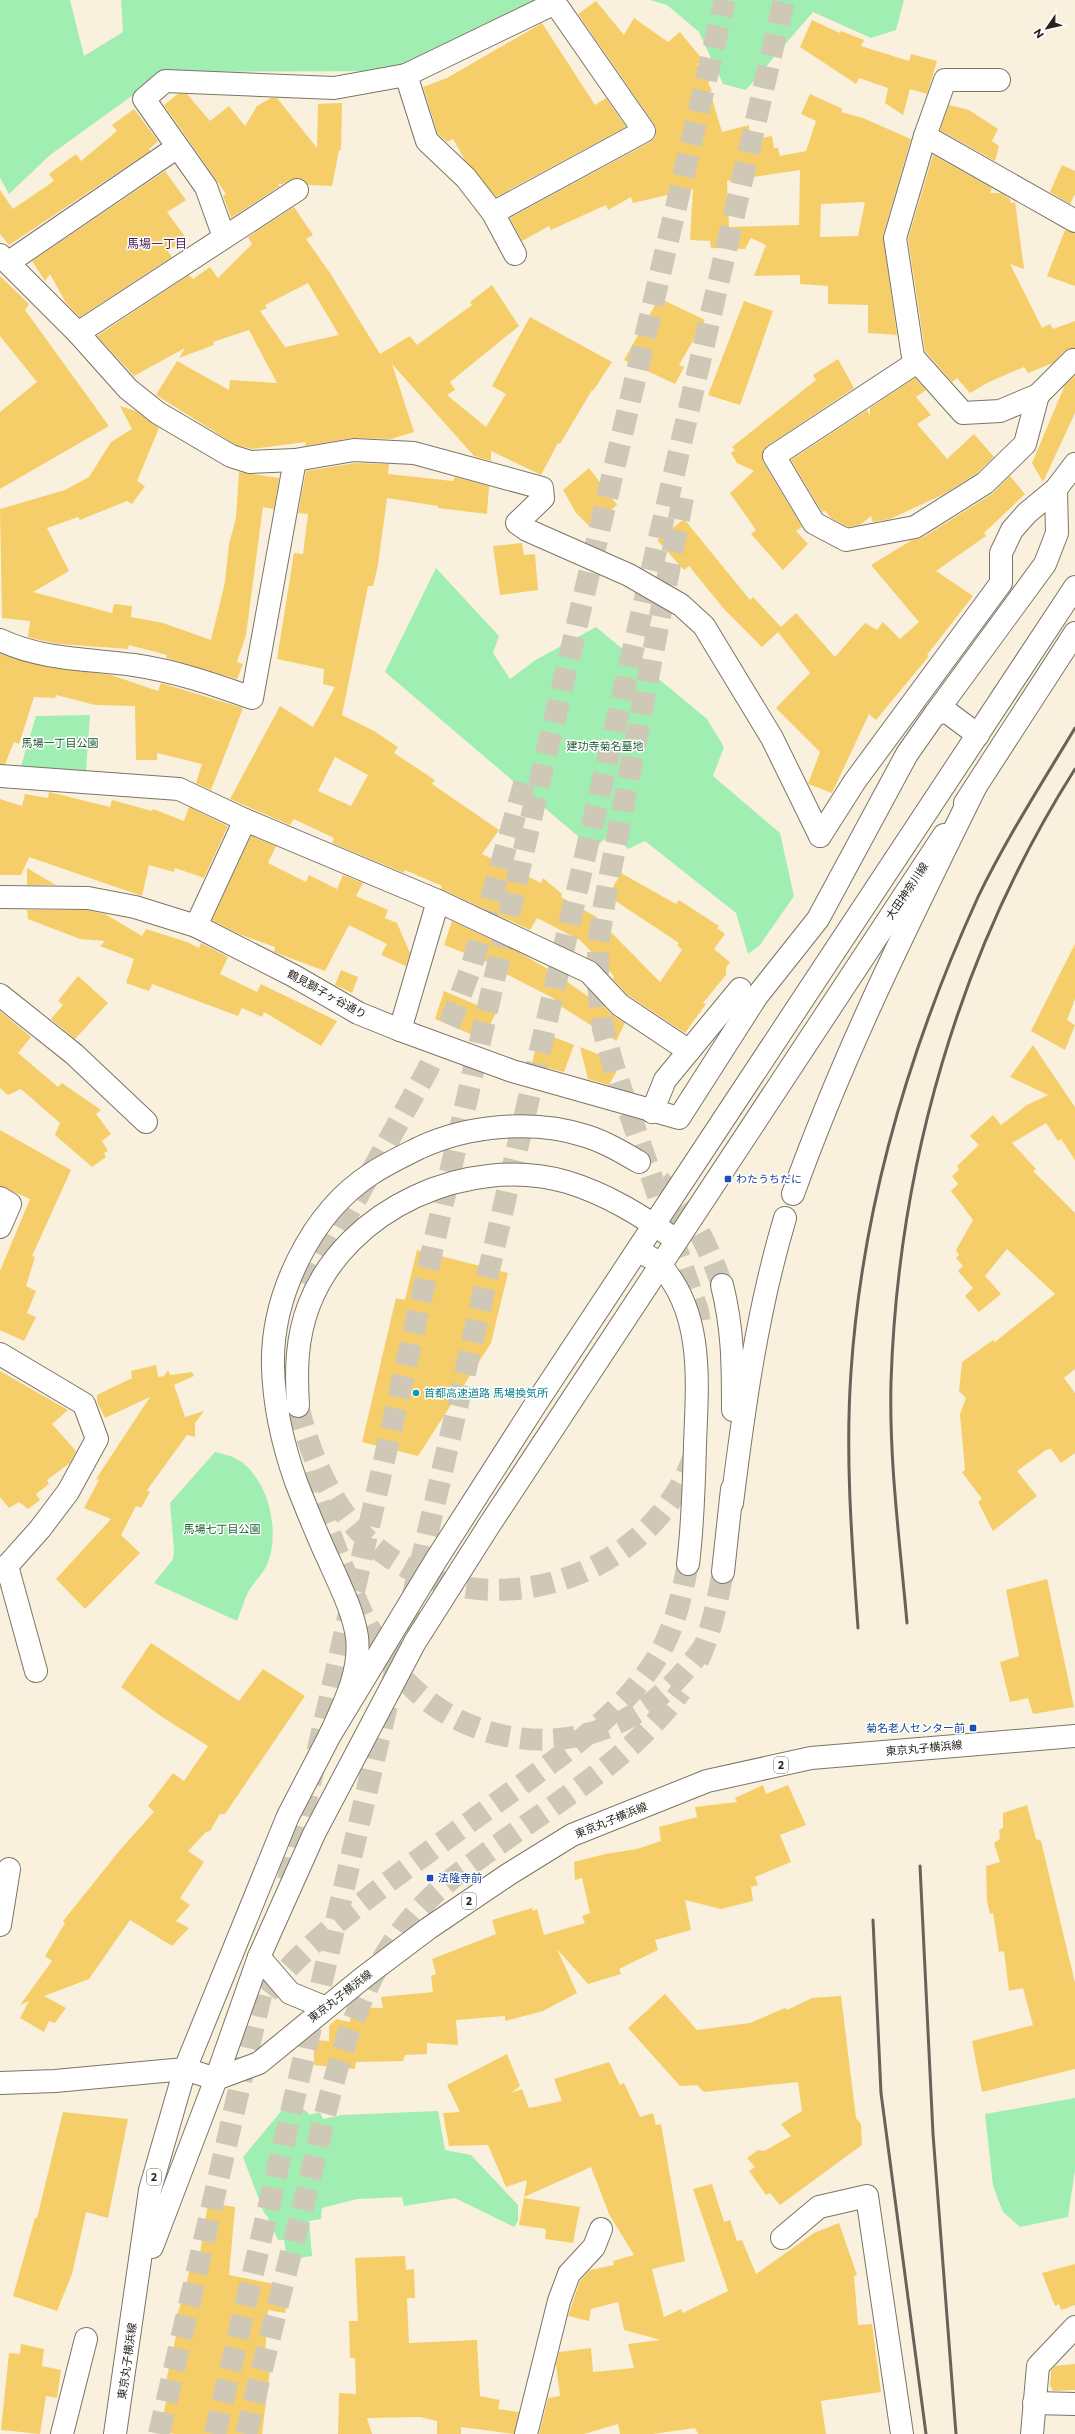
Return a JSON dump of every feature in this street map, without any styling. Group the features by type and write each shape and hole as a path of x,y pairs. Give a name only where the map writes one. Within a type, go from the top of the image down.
{"main road":[{"path":"224,236 206,187 176,148 144,99 165,80 334,88 406,75 555,3 644,131 493,213"},
{"path":"406,75 427,142 466,178 493,213 515,254"},
{"path":"999,80 945,80 925,136 896,238 913,357 963,413 1000,411 1038,395 1073,360 1075,360"},
{"path":"925,136 1075,221"},
{"path":"176,148 4,258 78,333 128,389 158,414 231,456 250,462 295,460 354,450 414,453 542,488 543,498 517,523 527,530 629,575 681,605 704,626 772,738 820,836 855,780 1001,583 1001,553 1012,530 1027,513 1056,489 1075,464"},
{"path":"78,333 224,236 297,190"},
{"path":"917,362 774,456 814,523 846,540 915,527 985,483 1025,444 1038,395"},
{"path":"0,640 54,657 136,665 191,676 252,698 295,460"},
{"path":"740,989 665,1080 652,1112 679,1118 757,996 818,919 907,754 1045,564 1057,533 1056,489"},
{"path":"330,1736 436,1560 654,1225 1075,587"},
{"name":"大田神奈川線","path":"216,2078 260,1957 321,1821 415,1642 488,1527 660,1264 975,788 1075,633"},
{"path":"935,714 946,712 978,735"},
{"path":"0,776 179,789 245,820 438,901 589,972 620,1005 689,1051"},
{"path":"793,1194 833,1087 859,1028 975,788"},
{"path":"196,926 245,820"},
{"name":"鶴見獅子ヶ谷通り","path":"0,897 88,898 135,907 196,926 294,976 358,1013 512,1071 652,1112"},
{"path":"400,1030 438,901"},
{"path":"0,995 74,1054 146,1122"},
{"path":"330,1736 352,1686 356,1663 357,1638 346,1600 295,1479 276,1404 273,1365 277,1325 298,1258 316,1227 341,1199 370,1174 429,1144 465,1133 528,1127 558,1129 587,1136 616,1148 639,1162"},
{"path":"298,1406 296,1370 300,1336 309,1305 324,1275 342,1251 367,1227 394,1208 425,1192 461,1180 496,1176 534,1177 566,1182 597,1193 654,1225 676,1240"},
{"path":"0,1198 10,1204 0,1227"},
{"path":"722,1572 753,1350 763,1301 785,1218"},
{"path":"638,1250 660,1264 672,1281 683,1303 696,1349 697,1386 692,1530 688,1564"},
{"path":"722,1285 731,1319 734,1356 732,1503"},
{"path":"0,1354 84,1404 97,1440 68,1492 40,1529 3,1567 36,1671"},
{"name":"東京丸子横浜線","path":"116,2434 138,2287 150,2190 185,2069 285,1822 330,1736"},
{"name":"東京丸子横浜線","path":"138,2287 177,2176 216,2078 259,2063 324,2008 429,1928 509,1874 572,1835 707,1781 811,1758 1075,1736"},
{"path":"0,1925 9,1869"},
{"path":"260,1957 290,1992 324,2008"},
{"path":"0,2083 55,2081 185,2069 216,2078"},
{"path":"782,2238 819,2207 867,2196 902,2434"},
{"path":"526,2434 559,2300 570,2274 594,2247 601,2228"},
{"path":"1032,2434 1038,2366 1075,2328"},
{"path":"62,2434 86,2339"},
{"path":"1034,2403 1075,2404"}],"green space":[{"path":"0,0 70,0 84,56 123,32 121,0 541,0 398,71 165,72 50,155 9,194 0,178"},
{"path":"650,0 904,0 896,30 871,38 813,12 746,90 723,84 699,32 667,5"},
{"name":"建功寺菊名墓地","path":"436,568 499,636 493,653 510,679 534,661 596,627 707,719 724,747 713,776 780,833 794,896 760,945 748,954 736,913 645,841 628,849 612,833 593,849 385,672"},
{"name":"馬場一丁目公園","path":"90,715 86,772 21,766 36,716"},
{"name":"馬場七丁目公園","path":"215,1452 235,1458 246,1466 255,1476 263,1490 272,1519 272,1549 268,1562 248,1592 237,1621 154,1583 173,1559 174,1550 170,1503"},
{"path":"292,2098 310,2115 320,2112 323,2119 342,2115 438,2111 445,2150 471,2155 518,2205 518,2221 514,2227 455,2198 404,2206 402,2197 357,2199 322,2208 321,2219 309,2221 312,2256 287,2260 284,2240 278,2240 267,2216 264,2213 243,2157"},
{"path":"1075,2098 1075,2170 1068,2217 1020,2227 1003,2212 993,2186 985,2114"}],"building":[{"path":"596,1 624,35 634,18 668,42 680,32 703,60 697,64 710,81 708,83 712,91 710,92 722,132 749,125 749,140 772,136 774,148 778,148 780,156 806,151 816,121 801,114 810,94 843,109 841,112 863,118 911,139 883,235 897,335 868,333 868,305 828,304 828,286 800,284 800,275 754,276 766,245 751,238 745,249 711,248 710,241 690,240 693,189 633,203 631,197 608,210 606,205 551,230 549,226 522,241 510,218 650,142 655,137 656,130 654,124 578,14","holes":["800,170 799,225 729,227 727,181","865,202 858,236 820,237 821,204"]},
{"path":"812,20 840,33 841,31 864,40 861,46 909,61 911,54 937,61 927,94 910,89 903,115 885,103 888,88 859,78 856,84 800,47"},
{"path":"542,23 595,105 606,98 626,127 496,197 465,160 453,139 447,142 438,134 423,87 447,78"},
{"path":"178,94 187,94 210,121 229,106 245,126 257,106 271,98 277,98 317,148 318,104 342,103 341,150 339,150 332,186 308,185 303,179 296,178 283,184 278,184 280,186 231,218 223,196 226,194 164,105"},
{"path":"949,105 969,110 998,129 992,141 999,146 995,161 940,130"},
{"path":"134,109 158,141 149,149 150,151 9,245 0,234 0,190 13,209 54,181 49,174 76,154 81,161 117,131 112,125"},
{"path":"933,155 992,188 990,193 1001,193 1010,199 1011,203 1015,202 1024,269 1010,264 1042,328 1050,324 1053,329 1075,321 1075,348 1064,351 1053,363 1028,373 1024,367 989,382 970,393 957,378 952,382 925,351 908,239"},
{"path":"1062,165 1075,171 1075,194 1070,204 1050,192"},
{"path":"165,171 186,200 167,212 186,238 168,251 172,257 80,317 66,303 50,274 45,281 32,261"},
{"path":"294,207 313,235 306,239 330,273 380,354 410,336 417,345 472,305 470,302 492,285 519,326 450,382 455,390 447,395 486,427 506,394 492,386 530,317 612,362 593,391 592,390 560,444 558,443 541,475 491,451 491,461 474,456 392,364 414,432 391,439 352,438 305,446 306,442 252,449 236,445 156,395 177,361 229,390 230,380 277,383 249,330 213,342 214,345 179,358 185,348 134,376 97,336 189,275 193,279 210,267 218,278 252,244 248,237","holes":["308,283 339,335 285,347 260,311 267,308 265,305"]},
{"path":"1065,230 1075,233 1075,286 1047,276"},
{"path":"0,276 29,304 25,310 109,426 0,489 0,412 37,382 0,336"},
{"path":"659,298 705,320 679,365 684,367 675,384 624,360"},
{"path":"744,301 773,311 740,405 708,395"},
{"path":"838,359 854,388 767,446 763,451 763,462 802,527 796,531 808,544 783,570 751,534 756,530 730,493 754,471 737,463 731,453 735,450 732,447 816,380 813,375"},
{"path":"1075,376 1075,413 1043,482 1032,463 1065,385"},
{"path":"915,378 926,390 916,397 931,415 917,424 947,459 974,434 994,457 977,473 944,494 890,519 873,522 871,516 860,525 848,527 831,518 825,511 822,512 791,460 867,410 870,416 870,408"},
{"path":"120,406 136,411 159,428 137,481 145,486 132,504 127,501 80,520 78,517 47,528 69,571 33,592 112,613 114,604 132,606 131,617 163,623 211,640 225,582 229,544 236,518 239,472 279,478 274,509 263,507 246,635 237,662 243,664 237,679 166,658 167,655 129,645 128,649 60,644 35,639 28,637 30,621 2,618 0,509 65,490 89,477 111,442 132,429"},
{"path":"355,463 389,464 388,474 453,481 455,477 489,486 487,514 438,508 438,506 387,498 378,565 373,586 368,586 342,715 374,731 398,747 394,753 435,780 432,784 499,830 482,854 541,883 543,878 562,894 561,897 595,916 660,982 682,950 677,945 679,943 608,896 621,873 676,904 679,900 719,926 717,928 725,934 714,949 730,962 726,968 726,975 703,1003 706,1004 685,1033 628,995 613,979 614,976 580,940 537,918 530,930 441,889 442,886 405,870 404,873 332,843 334,838 294,819 290,825 230,799 280,706 313,727 335,687 323,684 324,669 277,659 294,553 303,554 308,514 298,513 306,471","holes":["335,757 368,775 351,806 318,791"]},
{"path":"589,468 617,505 590,527 576,513 563,490"},
{"path":"1010,476 1025,494 984,533 986,536 936,571 973,596 927,655 929,656 876,720 869,714 832,793 808,784 820,752 776,708 810,673 778,632 762,647 724,609 689,566 684,570 657,540 684,519 750,600 753,597 781,627 796,613 835,657 865,623 877,630 883,622 900,639 919,622 871,565 912,540 922,538 992,494"},
{"path":"522,543 524,555 535,554 538,590 500,595 493,546"},
{"path":"0,654 47,667 111,675 158,691 161,683 243,708 211,790 196,783 202,764 157,753 157,760 136,760 135,706 95,705 56,695 55,698 34,697 19,744 14,742 5,764 0,764"},
{"path":"49,792 110,807 112,800 152,811 153,809 184,821 189,807 228,826 204,878 175,868 174,872 149,865 142,896 29,857 21,875 0,875 0,799 22,806 25,794 48,798"},
{"path":"251,836 276,846 268,863 306,882 309,875 337,889 343,875 363,883 356,896 388,910 385,918 397,923 410,953 406,966 381,955 387,944 349,925 325,971 274,952 275,947 239,934 212,920"},
{"path":"27,868 56,885 27,885"},
{"path":"27,910 87,910 105,914 142,936 146,929 187,942 199,948 201,943 228,957 220,974 257,992 261,984 337,1021 321,1046 264,1012 262,1017 242,1008 238,1016 152,984 149,991 126,983 134,959 100,946 105,941 80,939 28,919"},
{"path":"452,921 518,952 553,972 599,1004 600,1002 611,1014 625,1023 616,1041 554,1002 555,999 494,968 495,965 444,945"},
{"path":"1075,944 1075,999 1067,1020 1075,1025 1065,1050 1031,1031"},
{"path":"341,970 358,977 352,993 335,985"},
{"path":"78,976 108,1003 75,1039 51,1019 63,1005 58,1001"},
{"path":"444,991 496,1013 482,1039 435,1019"},
{"path":"0,1011 31,1037 18,1053 58,1087 62,1083 101,1110 96,1114 111,1134 102,1141 108,1151 104,1153 106,1157 92,1167 55,1135 60,1123 21,1089 8,1095 0,1088"},
{"path":"539,1031 574,1045 564,1072 532,1064"},
{"path":"1033,1045 1075,1107 1075,1160 1061,1139 1058,1141 1046,1123 1012,1143 1036,1169 1033,1171 1075,1213 1075,1369 1064,1378 1075,1393 1075,1453 1061,1463 1051,1449 1046,1450 1017,1471 1037,1496 993,1531 978,1502 982,1499 962,1472 965,1470 960,1414 966,1398 959,1391 962,1362 993,1340 995,1342 1055,1294 1007,1249 985,1276 1001,1294 979,1312 965,1296 973,1288 958,1271 963,1266 956,1258 959,1255 956,1250 973,1220 951,1191 958,1184 952,1176 959,1170 957,1166 979,1145 970,1136 993,1115 1001,1125 1027,1105 1048,1095 1010,1077"},
{"path":"580,1047 621,1063 609,1085 588,1079"},
{"path":"0,1130 71,1170 32,1256 35,1257 26,1286 36,1291 27,1313 36,1317 24,1341 0,1330 0,1271 30,1199 0,1186"},
{"name":"首都高速道路 馬場換気所","path":"417,1250 508,1273 491,1343 418,1456 362,1442 396,1298 405,1300"},
{"path":"156,1365 158,1377 164,1376 168,1370 170,1375 192,1372 194,1376 174,1385 185,1417 204,1411 195,1423 195,1437 187,1435 147,1490 150,1492 141,1508 136,1506 121,1535 140,1553 85,1609 56,1579 111,1519 84,1508 99,1480 96,1479 150,1397 105,1418 97,1402 97,1395 132,1378 131,1371"},
{"path":"0,1371 68,1410 52,1424 76,1451 70,1463 47,1480 49,1484 36,1494 40,1500 28,1509 19,1502 9,1508 0,1497"},
{"path":"1047,1579 1074,1707 1033,1714 1028,1698 1010,1702 1000,1662 1019,1656 1006,1590"},
{"path":"151,1643 239,1701 263,1669 305,1696 225,1814 220,1814 210,1831 206,1832 188,1851 204,1862 180,1898 190,1905 176,1921 189,1928 172,1946 130,1920 89,1979 44,1996 66,2008 55,2023 49,2021 44,2032 20,2018 29,2001 20,2005 52,1961 45,1956 65,1923 63,1921 120,1850 154,1812 148,1806 173,1773 184,1781 208,1746 162,1717 121,1687"},
{"path":"763,1785 766,1794 788,1785 806,1825 780,1835 791,1862 755,1877 758,1885 751,1887 753,1901 721,1909 685,1900 691,1930 655,1940 658,1950 619,1969 621,1974 588,1984 557,1949 577,1993 543,2011 505,2021 505,2016 456,2020 458,2045 427,2043 427,2054 405,2055 403,2061 356,2062 355,2069 314,2065 314,2040 329,2041 329,2026 336,2019 350,2022 351,2007 383,2008 381,1997 433,1992 431,1976 436,1974 432,1959 496,1934 492,1920 532,1908 533,1911 537,1909 544,1935 585,1923 582,1916 590,1913 582,1878 575,1880 574,1862 605,1854 637,1849 661,1841 659,1827 697,1817 695,1807 737,1802 735,1798"},
{"path":"1027,1805 1036,1839 1041,1841 1075,1983 1075,2069 982,2092 972,2041 1033,2025 1023,1988 1009,1991 1004,1951 999,1952 993,1913 990,1914 987,1901 986,1866 1000,1862 994,1843 1000,1839 999,1830 1003,1828 1003,1813"},
{"path":"665,1994 697,2030 750,2023 785,2008 787,2010 812,1998 841,1996 856,2118 861,2124 862,2145 780,2205 770,2193 766,2195 749,2171 755,2167 747,2158 758,2150 764,2151 791,2136 781,2124 802,2111 798,2082 704,2092 697,2085 680,2086 628,2028"},
{"path":"507,2054 520,2086 511,2093 522,2089 529,2108 562,2101 554,2079 609,2062 620,2085 624,2083 640,2117 653,2113 656,2125 661,2124 685,2261 652,2269 664,2317 681,2309 683,2313 728,2291 693,2189 712,2184 724,2222 730,2220 737,2241 742,2240 756,2274 814,2233 839,2223 857,2275 854,2276 858,2325 872,2324 881,2392 821,2401 826,2434 698,2434 695,2428 653,2434 620,2434 618,2424 584,2434 539,2434 548,2398 560,2396 556,2364 559,2352 591,2348 593,2372 634,2368 628,2344 661,2340 624,2330 618,2302 591,2309 589,2321 568,2316 580,2281 590,2270 614,2265 613,2261 634,2255 609,2214 591,2167 524,2197 527,2180 506,2187 488,2145 449,2146 443,2113 460,2112 447,2085"},
{"path":"63,2112 128,2119 108,2218 86,2212 72,2274 57,2311 13,2296 35,2218 37,2218"},
{"path":"524,2198 580,2207 573,2243 545,2239 546,2229 519,2225"},
{"path":"208,2203 235,2207 229,2275 290,2287 285,2313 268,2310 264,2370 270,2370 262,2434 175,2434 160,2431 170,2382 166,2381 176,2336 172,2335 174,2324 185,2291 192,2258 199,2260"},
{"path":"405,2256 406,2270 414,2269 415,2298 407,2298 409,2343 477,2340 480,2396 500,2400 498,2409 519,2412 514,2434 461,2427 461,2434 437,2434 437,2421 420,2417 367,2418 372,2434 338,2434 339,2393 356,2394 355,2358 350,2358 349,2321 358,2321 355,2258"},
{"path":"1075,2264 1075,2305 1061,2310 1059,2304 1055,2306 1042,2273"},
{"path":"21,2344 44,2349 42,2366 61,2370 57,2398 46,2396 40,2434 1,2430 9,2353 20,2354"},
{"path":"1075,2364 1075,2390 1053,2391 1050,2385 1051,2371 1055,2366"}],"tunnel":[{"path":"288,1880 534,806 725,0"},
{"path":"215,2434 435,1502 784,0"},
{"path":"683,498 604,905 598,945 598,985 603,1029 615,1071 698,1311 700,1324"},
{"path":"308,1286 427,1071 452,1018 472,965 527,774"},
{"path":"660,1181 690,1216 711,1256 722,1285"},
{"path":"298,1406 309,1444 324,1480 345,1514 357,1529 371,1543 413,1571 459,1586 507,1590 554,1582 599,1564 639,1537 671,1500 694,1456"},
{"path":"308,1472 318,1503 355,1598 376,1641 394,1667 417,1692 445,1712 475,1727 507,1736 541,1740 574,1737 607,1728 638,1712 666,1691 704,1647"},
{"path":"267,1993 300,1956 350,1912 424,1855 566,1752 602,1722 619,1705 635,1688 649,1669 667,1639 681,1597 688,1564"},
{"path":"698,1661 710,1629 723,1572"},
{"path":"246,2434 333,2083 359,2005 377,1969 398,1935 432,1896 467,1867 570,1794 618,1757 641,1737 662,1715 681,1691"},
{"path":"159,2434 271,1952"}],"railway":[{"path":"858,1628 850,1500 849,1404 857,1311 866,1250 878,1189 893,1129 911,1070 953,953 978,897 1000,854 1075,728"},
{"path":"907,1623 893,1472 891,1412 891,1382 896,1301 906,1221 922,1141 942,1063 968,986 998,912 1034,839 1075,769"},
{"path":"920,1866 933,2134 956,2434"},
{"path":"873,1920 881,2093 926,2434"}],"place":[{"name":"わたうちだに","path":"728,1179"},
{"name":"首都高速道路 馬場換気所","path":"416,1393"},
{"name":"菊名老人センター前","path":"973,1728"},
{"name":"法隆寺前","path":"430,1878"}],"district":[{"name":"馬場一丁目","path":"157,244"}]}
